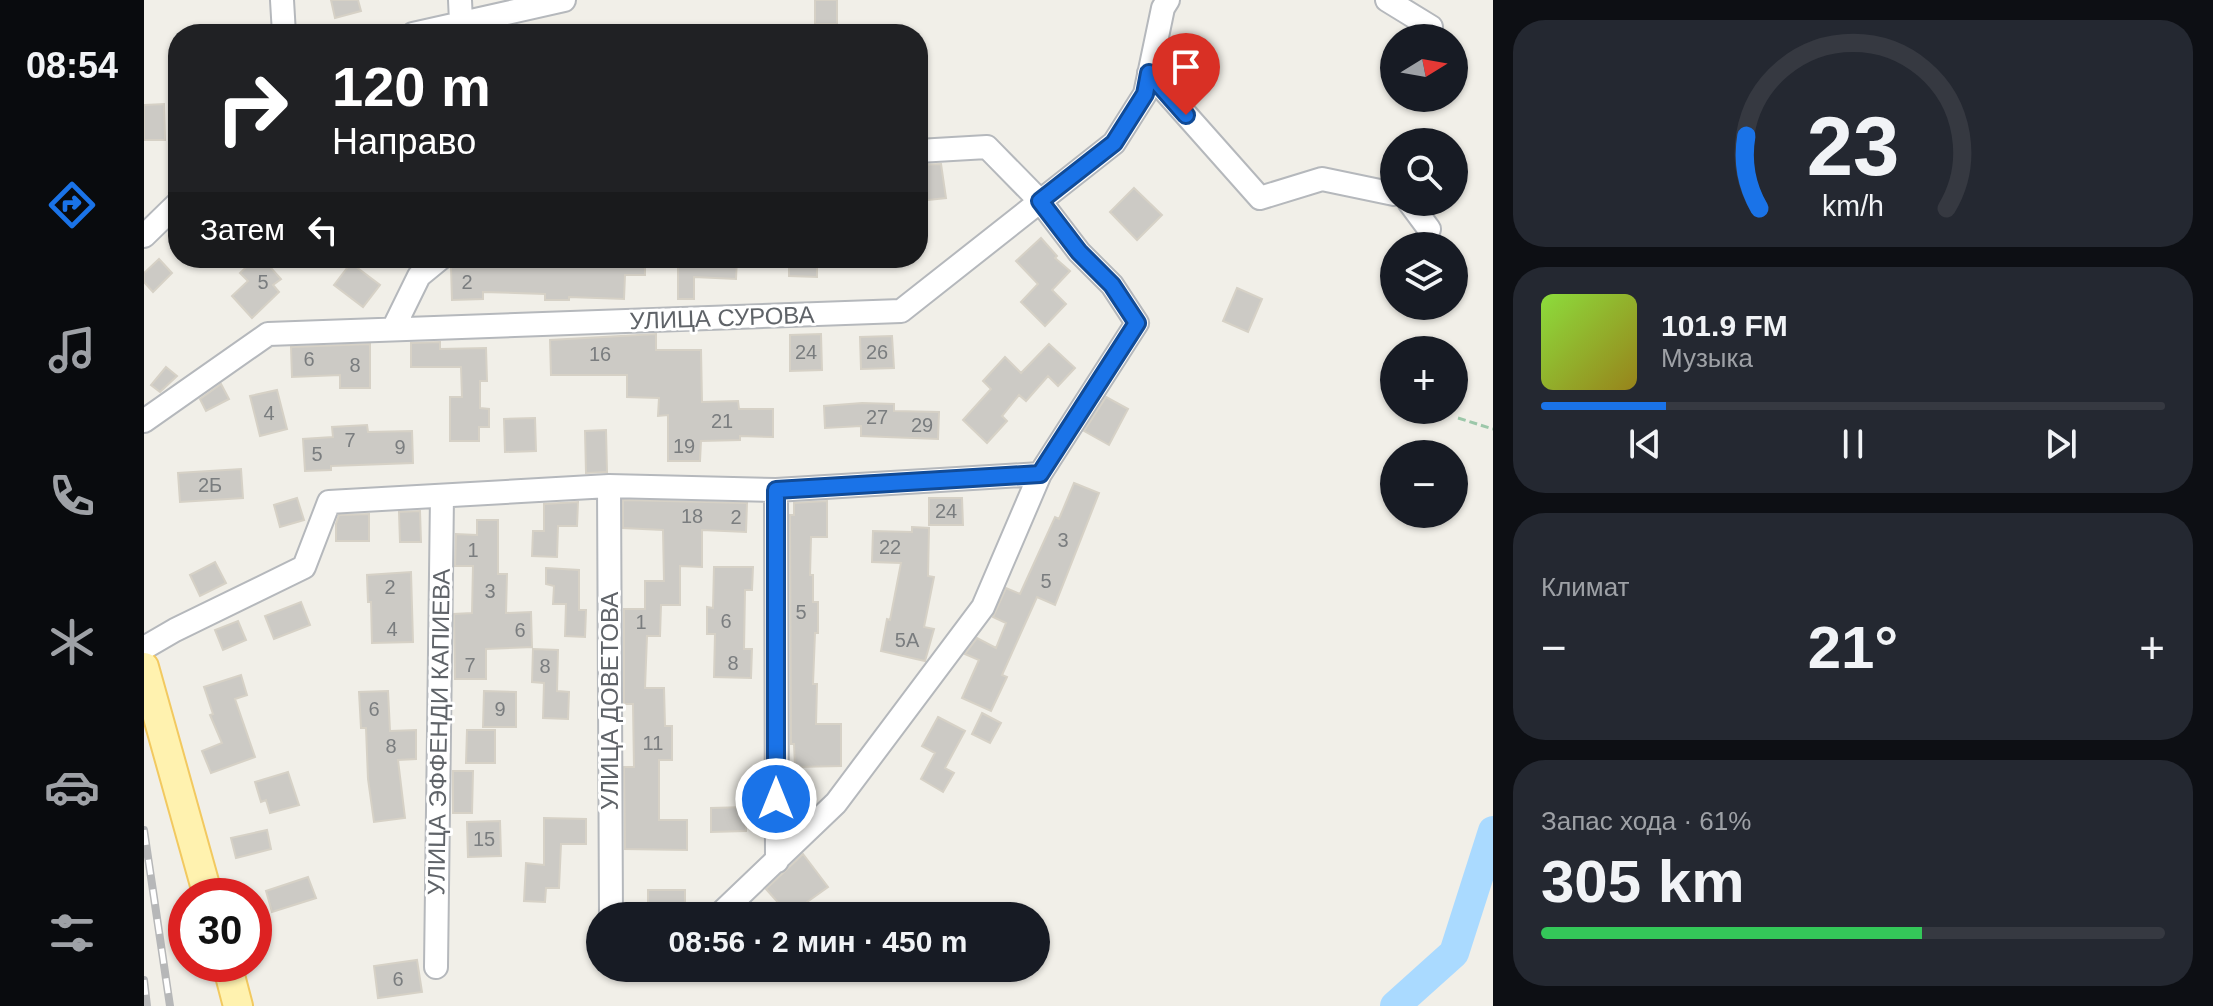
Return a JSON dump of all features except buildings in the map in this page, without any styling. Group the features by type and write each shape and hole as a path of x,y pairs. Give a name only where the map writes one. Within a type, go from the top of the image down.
{"main road":[{"path":"144,667 203,878"}],"street":[{"path":"282,0 283,24"},
{"path":"434,24 461,11 564,0"},
{"name":"УЛИЦА СУРОВА","path":"144,421 268,334 901,311 1114,143 1145,94 1163,8 1168,0"},
{"path":"1387,0 1426,24"},
{"path":"1149,73 1260,198 1322,179 1380,191"},
{"path":"733,902 836,803 983,607 1040,474 1137,323 1112,285 1079,252 1040,201 987,147 928,150"},
{"path":"144,236 168,213"},
{"path":"1419,216 1429,229"},
{"path":"393,329 419,276 429,268"},
{"path":"144,648 304,567 329,502 609,486 776,490 1040,474"},
{"name":"УЛИЦА ДОВЕТОВА","path":"609,486 611,902"},
{"path":"776,490 777,861"},
{"name":"УЛИЦА ЭФФЕНДИ КАПИЕВА","path":"436,967 442,496"}],"path":[{"path":"1468,421 1493,429"}],"waterway":[{"path":"1395,1006 1454,953 1493,831"}],"railway":[{"path":"144,830 170,1006"},
{"path":"144,980 147,1006"}],"route":[{"path":"776,799 776,490 1040,474 1137,323 1112,285 1079,252 1040,201 1114,143 1145,94 1149,73 1186,115"}]}
